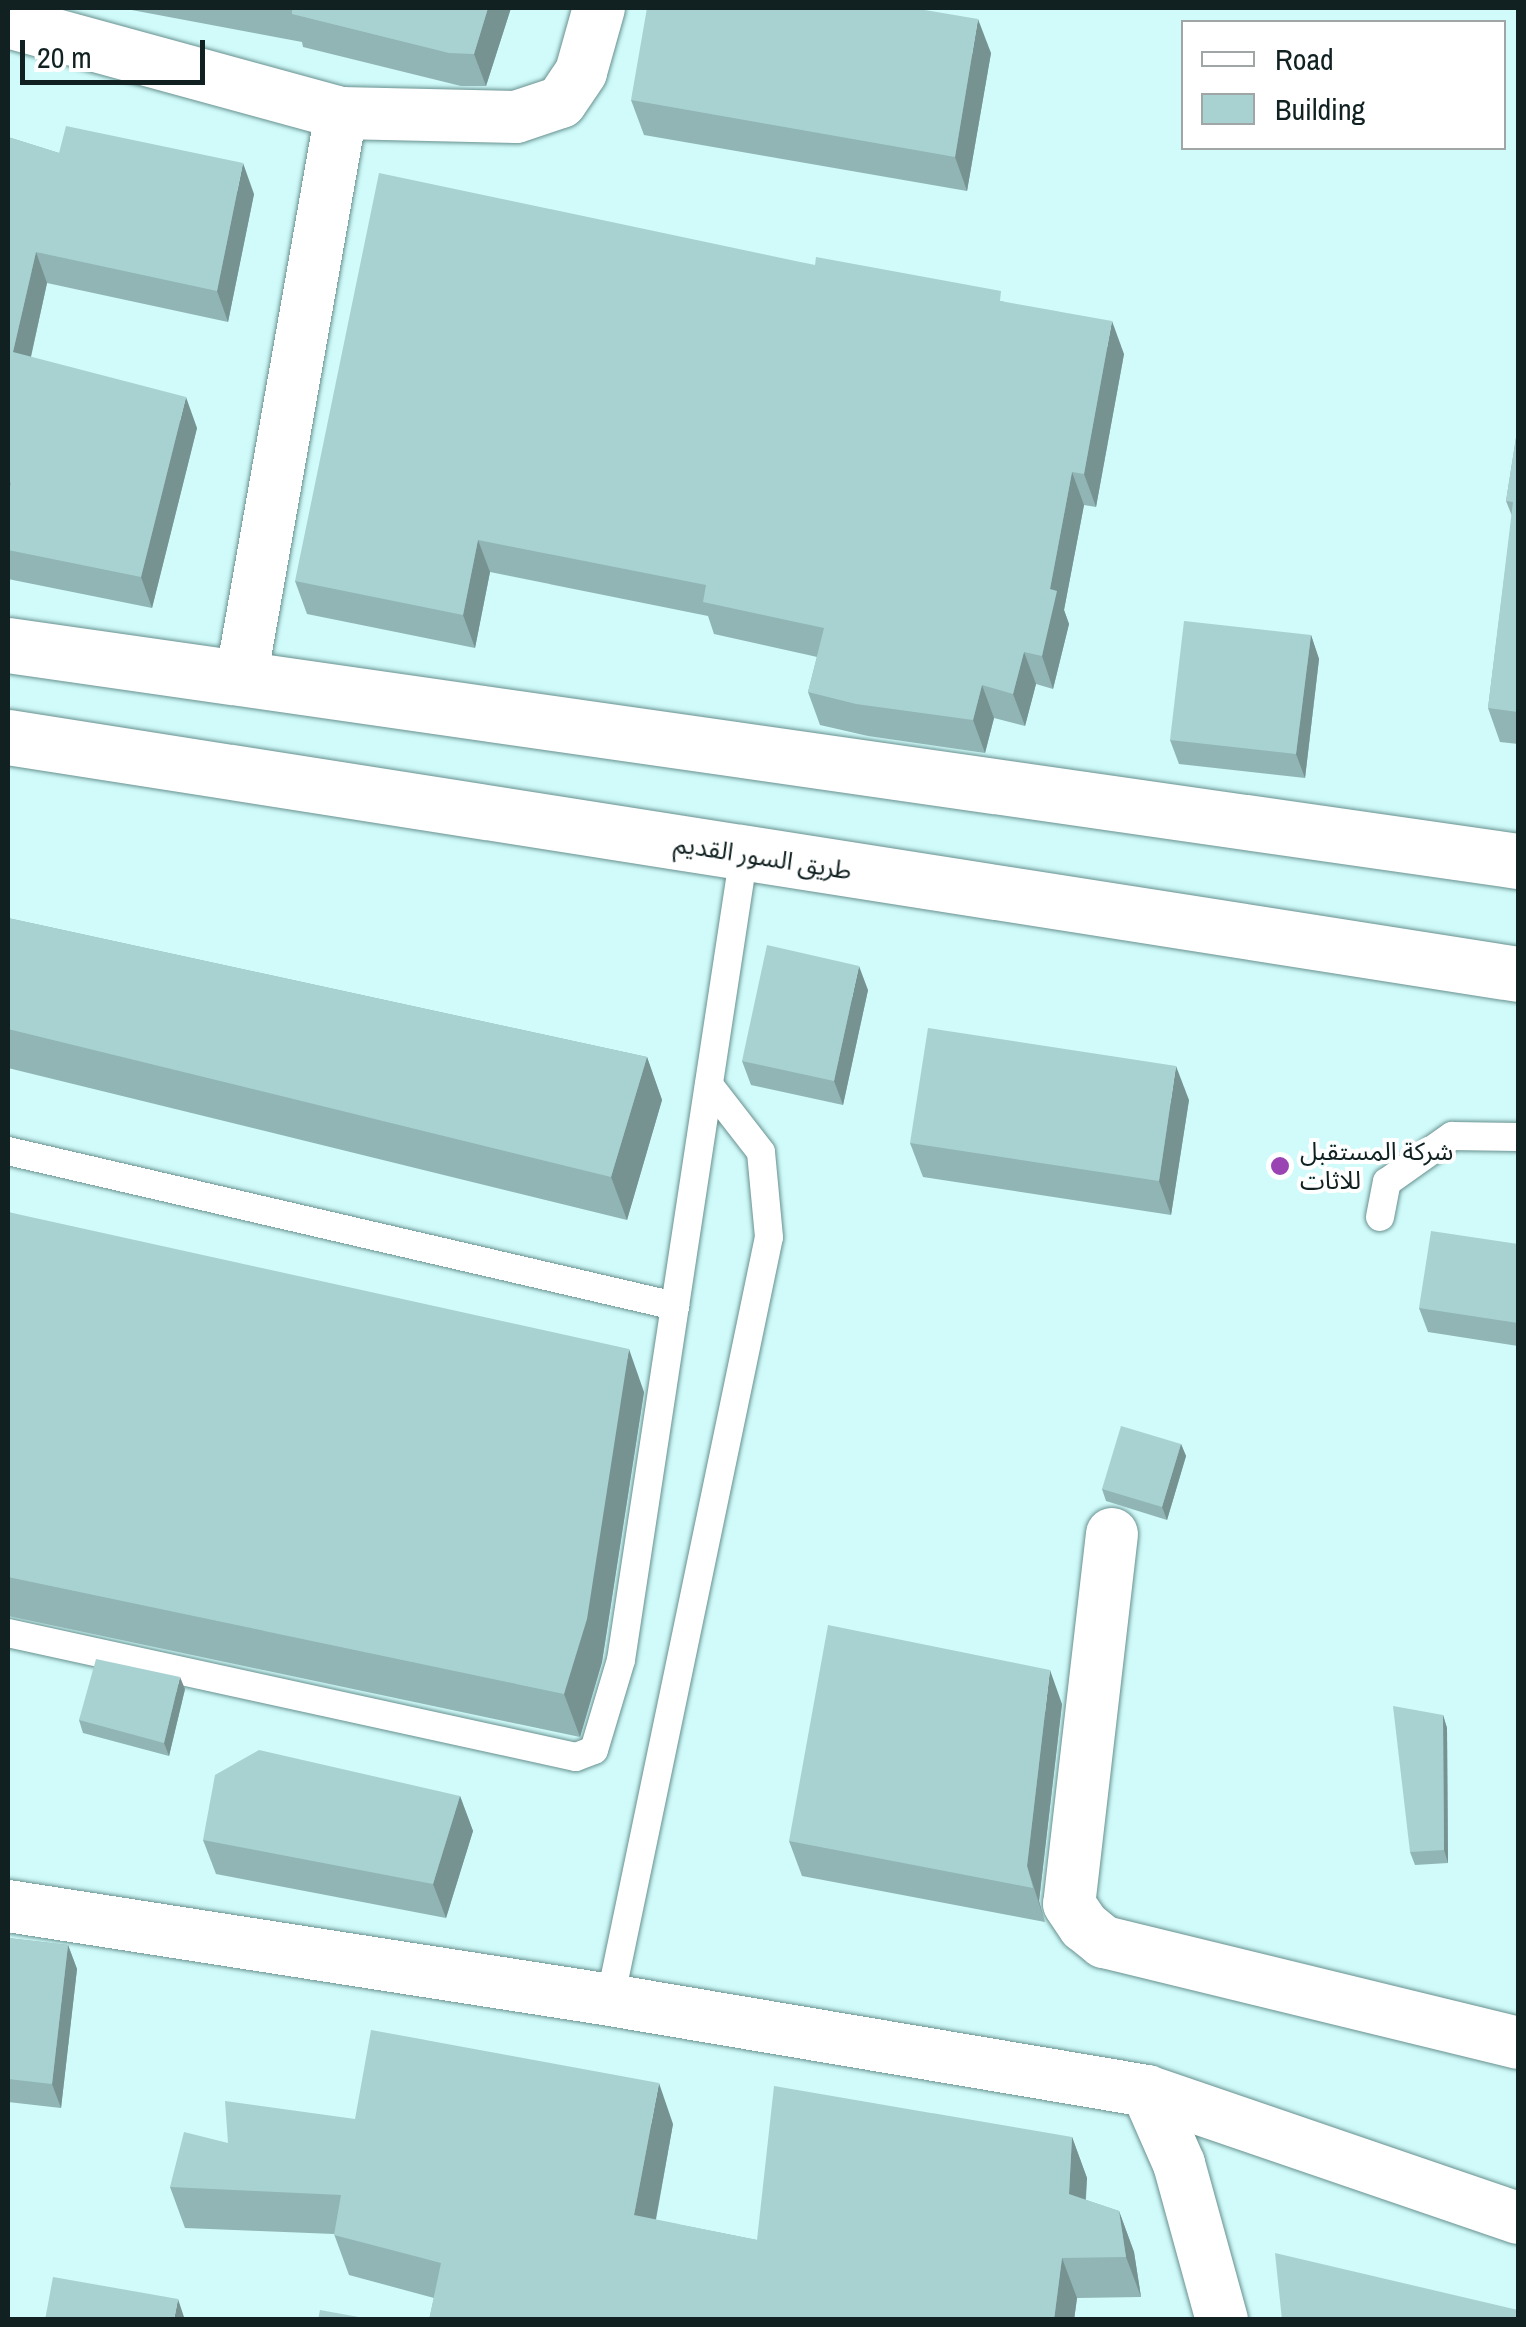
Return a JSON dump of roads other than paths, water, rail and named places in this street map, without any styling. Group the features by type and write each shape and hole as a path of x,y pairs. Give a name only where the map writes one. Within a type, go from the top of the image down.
{"main road":[{"path":"8,645 1518,861"},
{"name":"طريق السور القديم","path":"8,737 1518,974"}],"street":[{"path":"8,22 342,113 516,117 561,102 581,72 599,8"},
{"path":"240,679 342,113"},
{"path":"1112,1534 1069,1904 1084,1926 1104,1942 1518,2043"},
{"path":"8,1906 610,2000 1146,2091 1518,2218"},
{"path":"1146,2091 1179,2164 1222,2320"}],"lane":[{"path":"8,1634 586,1756 594,1750 621,1660 744,854"},
{"path":"610,2000 768,1236 760,1152 709,1085"},
{"path":"1380,1217 1388,1182 1452,1136 1518,1137"},
{"path":"8,1151 675,1306"}],"place":[{"name":"شركة المستقبل للاثات","path":"1280,1166"}]}
